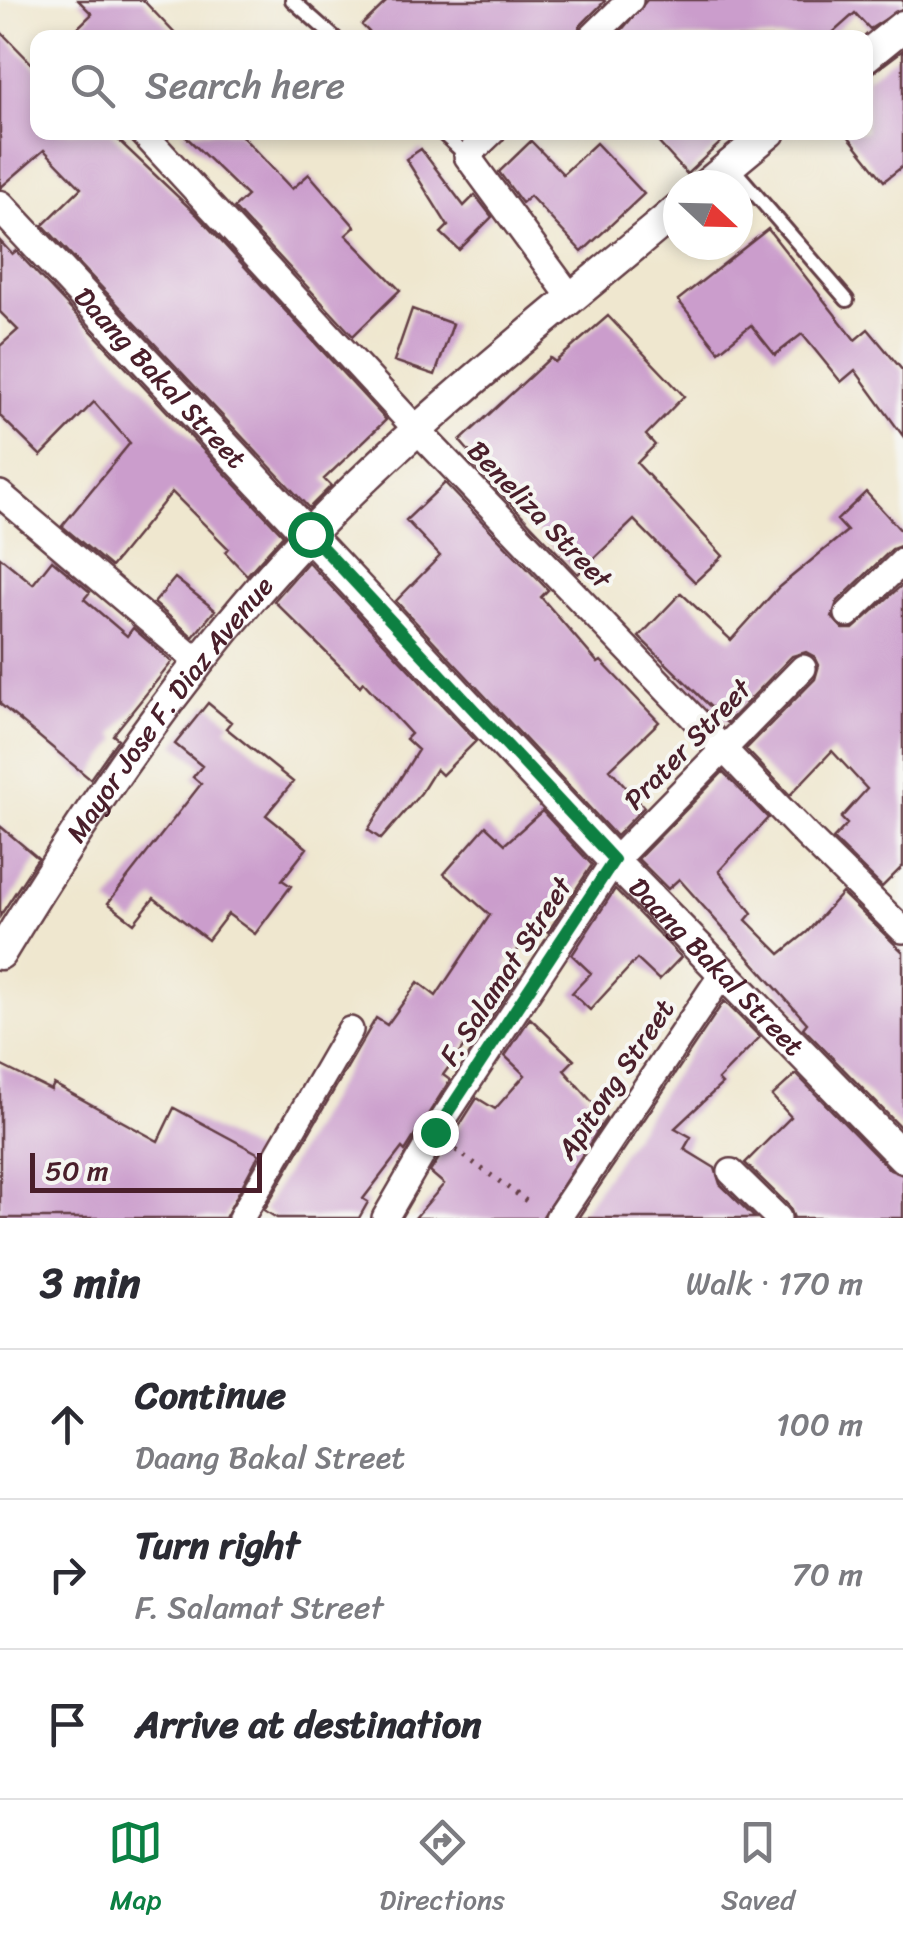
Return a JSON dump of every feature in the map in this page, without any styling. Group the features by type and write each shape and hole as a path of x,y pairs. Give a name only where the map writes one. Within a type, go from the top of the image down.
{"street":[{"path":"599,30 630,0"},
{"path":"873,50 903,26"},
{"name":"Beneliza Street","path":"149,140 418,432 726,750 898,916"},
{"path":"484,140 468,156 572,299"},
{"path":"723,170 760,140"},
{"name":"Daang Bakal Street","path":"0,206 614,860 903,1157"},
{"name":"Mayor Jose F. Diaz Avenue","path":"0,954 58,858 199,663 310,534 418,432 663,221"},
{"path":"0,494 199,663"},
{"path":"848,614 903,562"},
{"name":"Prater Street","path":"614,860 803,668"},
{"name":"F. Salamat Street","path":"385,1218 435,1132 614,860"},
{"name":"Apitong Street","path":"549,1214 723,973"},
{"path":"254,1213 350,1030"},
{"path":"731,1172 763,1212"}],"lane":[{"path":"292,0 325,30"},
{"path":"450,140 468,156"},
{"path":"730,164 847,300"}],"path":[{"path":"435,1132 479,1170 549,1214"}],"building":[{"path":"78,0 143,0 171,30 75,30 92,14"},
{"path":"388,0 605,1 578,30 367,30 362,25"},
{"path":"647,0 903,0 903,8 870,29 855,13 836,30 622,30"},
{"path":"0,31 30,62 30,140 118,140 196,214 386,420 324,479 331,486 309,508 43,225 81,188 44,150 0,188"},
{"path":"903,50 903,166 884,181 851,140 873,140 873,73"},
{"path":"189,140 246,140 292,189 309,174 355,227 346,235 400,290 353,336 234,208 247,196"},
{"path":"656,140 723,140 691,170 683,170"},
{"path":"531,141 563,174 596,143 644,194 582,252 530,196 522,203 499,172"},
{"path":"421,149 464,206 475,195 492,217 459,250 441,233 448,226 406,159"},
{"path":"768,229 855,340 868,329 903,371 903,436 855,370 841,382 802,334 775,355 751,325 719,351 678,300 729,260 753,260 753,241"},
{"path":"0,241 12,254 16,251 283,535 247,575 225,552 228,548 172,492 111,567 62,526 130,443 94,402 41,456 0,416 0,346 18,330 0,312"},
{"path":"412,309 453,324 435,375 394,361"},
{"path":"608,316 684,396 646,435 655,445 637,463 723,556 695,582 634,520 578,574 469,460 473,456 460,441 550,358 555,362"},
{"path":"445,483 548,590 541,597 598,663 601,661 659,722 610,769 644,807 616,836 396,601 440,556 406,520"},
{"path":"866,492 903,533 903,545 892,549 837,602 832,617 843,629 853,629 903,584 903,866 882,887 833,839 847,824 841,818 867,789 832,751 790,795 746,749 815,679 819,665 815,657 806,652 792,656 727,723 639,637 681,593 731,640 779,587 847,531 837,520"},
{"path":"0,557 33,584 52,560 90,592 84,599 127,636 133,628 172,662 113,735 118,739 90,779 0,704"},
{"path":"308,562 476,741 442,775 436,769 421,793 381,839 368,830 418,750 406,739 411,734 363,682 360,686 274,601"},
{"path":"175,578 215,610 193,637 154,603"},
{"path":"208,703 231,722 226,728 293,782 266,815 307,848 282,880 291,886 255,934 228,914 208,940 154,898 134,923 108,903 201,784 193,777 202,766 175,744"},
{"path":"723,772 768,818 719,871 752,913 746,920 780,954 807,932 842,893 903,952 903,1130 803,1028 807,1023 679,879 668,889 638,859"},
{"path":"542,811 592,865 548,932 540,924 506,964 518,977 481,1033 477,1029 443,1075 450,1080 405,1151 402,1148 363,1199 368,1202 359,1218 277,1218 264,1210 376,1018 387,1025 418,982 436,996 490,915 444,874 486,826 505,844"},
{"path":"0,826 38,858 0,916"},
{"path":"615,889 681,957 659,980 637,959 590,1010 572,993 591,973 572,955"},
{"path":"724,1001 760,1037 718,1080 722,1084 675,1128 691,1137 684,1149 715,1168 720,1184 755,1218 578,1218"},
{"path":"530,1018 574,1060 564,1070 606,1118 542,1218 415,1218 444,1184 430,1172 477,1098 495,1109 525,1075 505,1056"},
{"path":"0,1065 51,1090 54,1084 158,1141 174,1108 259,1154 225,1218 0,1218"},
{"path":"796,1074 890,1170 903,1175 903,1218 794,1218 789,1206 745,1163 791,1117 772,1096"}],"route":[{"path":"310,534 614,860 435,1132"}]}
